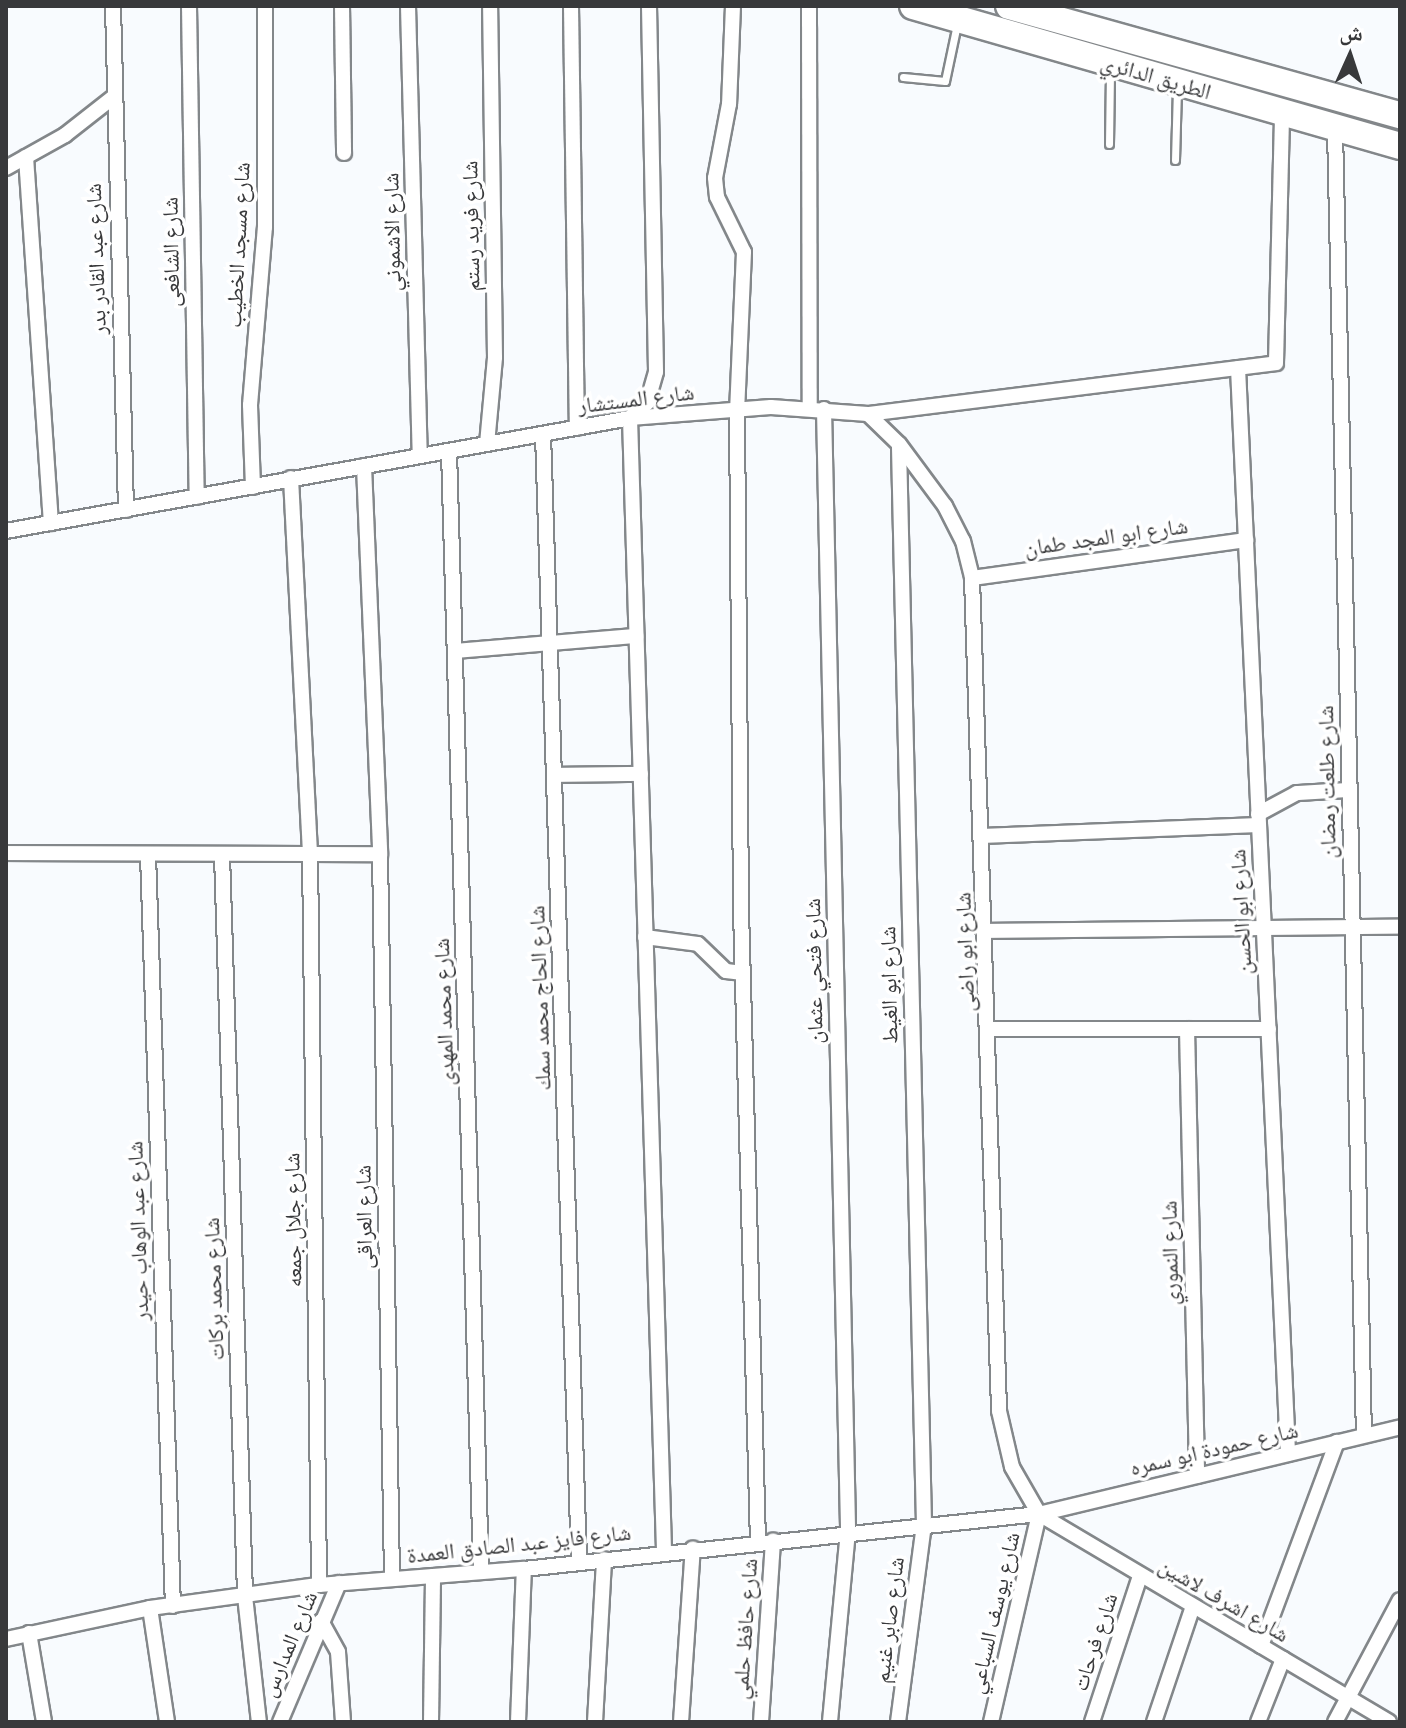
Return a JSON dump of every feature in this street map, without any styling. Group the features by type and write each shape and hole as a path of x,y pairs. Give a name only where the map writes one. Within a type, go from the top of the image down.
{"highway":[{"name":"الطريق الدائري","path":"913,6 960,12 1111,63 1400,146"},
{"name":"الطريق الدائري","path":"1009,6 1400,115"}],"street":[{"name":"شارع عبد القادر بدر","path":"113,6 112,98 126,510"},
{"name":"شارع الشافعى","path":"189,6 197,497"},
{"name":"شارع مسجد الخطيب","path":"253,487 250,405 265,227 265,6"},
{"path":"342,6 344,153"},
{"name":"شارع الاشموني","path":"408,6 420,456"},
{"name":"شارع فريد رستم","path":"487,444 495,357 490,6"},
{"path":"571,6 577,428"},
{"path":"649,6 656,372 647,403 630,418 664,1552"},
{"name":"شارع حافظ حلمي","path":"733,6 729,104 715,178 717,197 744,252 737,410 743,973 765,1540 761,1722"},
{"name":"شارع فتحي عثمان","path":"809,6 848,1531 830,1722"},
{"path":"6,168 112,98"},
{"name":"شارع المستشار","path":"6,531 630,418 817,408 868,414 1276,363 1282,114"},
{"name":"شارع طلعت رمضان","path":"1335,129 1364,1435"},
{"path":"26,157 51,523"},
{"name":"شارع ابو الحسن","path":"1238,368 1288,1454"},
{"name":"شارع ابو راضى","path":"868,414 899,444 955,523 972,578 990,1029 999,1411 1012,1467 1039,1514"},
{"name":"شارع الحاج محمد سمك","path":"543,434 579,1561"},
{"name":"شارع ابو الغيط","path":"899,444 924,1524"},
{"name":"شارع محمد المهدى","path":"449,451 481,1572"},
{"name":"شارع العراقى","path":"364,466 380,854 392,1579"},
{"name":"شارع جلال جمعه","path":"291,478 310,854 319,1585"},
{"name":"شارع ابو المجد طمان","path":"972,578 1246,540"},
{"path":"456,651 636,636"},
{"path":"555,775 641,774"},
{"path":"982,836 1258,820 1297,793 1349,790"},
{"path":"6,853 380,854"},
{"name":"شارع عبد الوهاب حيدر","path":"148,854 173,1606"},
{"name":"شارع محمد بركات","path":"222,854 245,1596 259,1722"},
{"path":"986,931 1400,927"},
{"path":"645,937 698,944 726,971 743,973"},
{"path":"990,1029 1269,1029"},
{"name":"شارع النموري","path":"1187,1029 1197,1476"},
{"name":"شارع حمودة ابو سمره","path":"1039,1514 1400,1427"},
{"path":"1261,1646 1337,1442"},
{"name":"شارع فايز عبد الصادق العمدة","path":"6,1639 150,1608 319,1585 524,1569 848,1531 1039,1514"},
{"name":"شارع اشرف لاشين","path":"1039,1514 1389,1722"},
{"name":"شارع يوسف السباعي","path":"991,1722 1039,1514"},
{"name":"شارع صابر غنيم","path":"898,1722 924,1524"},
{"path":"681,1722 693,1548"},
{"path":"595,1722 604,1559"},
{"path":"518,1722 524,1569"},
{"path":"431,1722 433,1576"},
{"name":"شارع فرحات","path":"1092,1722 1140,1576"},
{"name":"شارع المدارس","path":"280,1722 339,1583"},
{"path":"1335,1722 1400,1600"},
{"path":"1154,1722 1193,1606"},
{"path":"150,1608 167,1722"},
{"path":"321,1621 338,1652 343,1722"},
{"path":"29,1633 44,1722"},
{"path":"1258,1722 1283,1659"}],"lane":[{"path":"903,77 945,81 960,12"},
{"path":"1109,144 1111,63"},
{"path":"1175,160 1178,83"}]}
